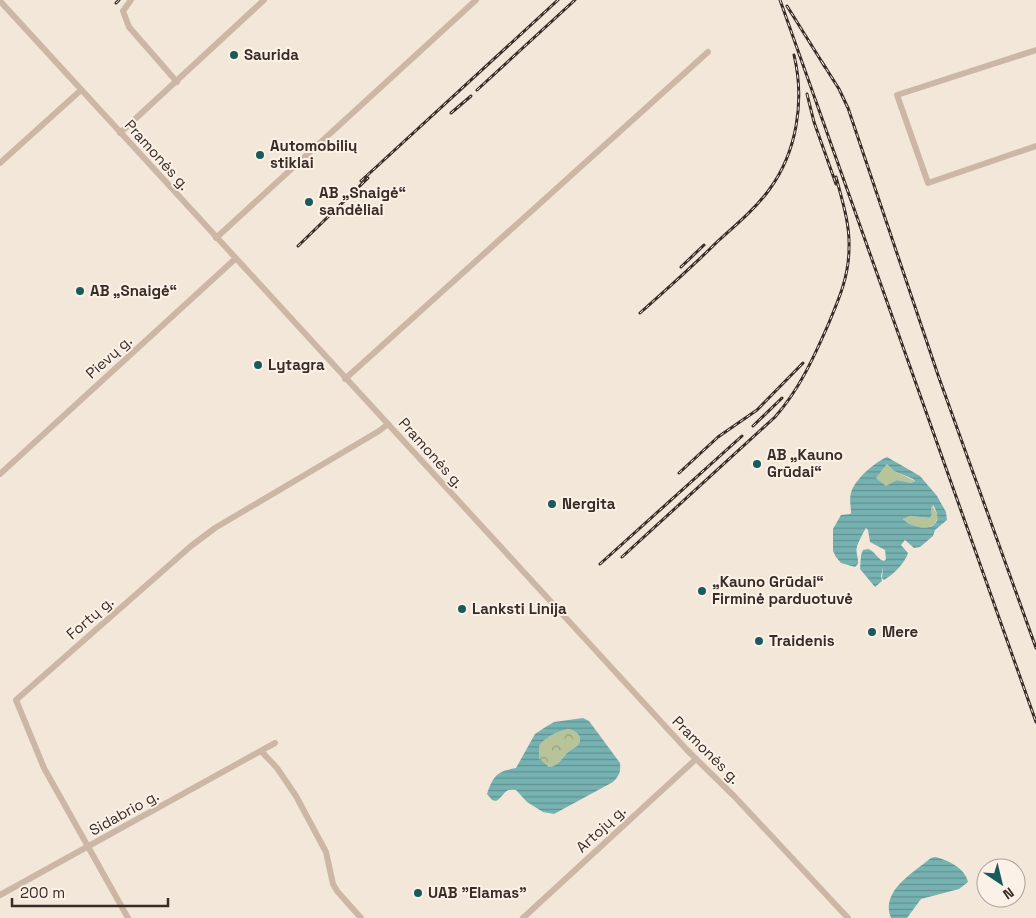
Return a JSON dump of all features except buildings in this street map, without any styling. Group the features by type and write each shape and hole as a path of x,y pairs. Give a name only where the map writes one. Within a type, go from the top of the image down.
{"street":[{"path":"131,0 123,11 129,27 177,82"},
{"path":"120,133 264,0"},
{"path":"216,238 476,0"},
{"name":"Pramonės g.","path":"0,1 345,379 696,759 734,796 848,918"},
{"path":"1036,50 897,95 928,183 1036,146"},
{"path":"345,379 708,52"},
{"path":"0,163 81,90"},
{"name":"Pievų g.","path":"0,474 235,259"},
{"name":"Fortų g.","path":"128,918 44,768 16,700 191,546 215,528 388,424"},
{"name":"Sidabrio g.","path":"0,895 275,743"},
{"path":"259,752 268,757 296,796 326,852 333,884 361,918"},
{"name":"Artojų g.","path":"523,918 696,759"}],"green space":[{"path":"887,464 894,471 915,481 911,483 897,480 886,487 876,478"},
{"path":"932,505 938,516 935,524 931,526 918,527 903,519 910,516 930,518"},
{"path":"568,729 574,731 580,737 579,743 558,763 549,767 539,758 539,746 552,735"}],"water":[{"path":"887,457 920,476 937,496 946,512 947,520 920,547 914,548 905,540 901,545 908,553 904,561 884,580 882,578 883,567 881,576 882,581 875,587 860,569 861,555 863,550 868,549 884,561 886,559 885,550 870,542 866,528 857,549 858,564 855,567 841,563 833,551 833,529 841,515 851,513 850,496 856,483 871,467","holes":["887,464 894,471 915,481 911,483 897,480 886,486 876,478","933,505 937,514 937,520 934,525 923,528 903,519 910,516 930,518"]},
{"path":"583,718 589,721 620,763 620,771 617,778 554,814 543,812 527,802 516,790 509,790 496,801 492,800 487,794 491,783 497,775 516,768 535,734 554,722","holes":["568,729 580,737 579,743 557,764 549,767 539,758 539,746 552,735"]},
{"path":"935,857 955,865 960,869 968,882 959,889 921,899 907,918 891,918 890,899 894,891 908,876"}],"railway":[{"path":"116,3 119,0"},
{"path":"361,181 558,0"},
{"path":"477,90 575,0"},
{"path":"780,0 1036,722"},
{"path":"787,6 825,67"},
{"path":"640,313 738,223 764,197 779,175 792,143 796,125 799,90 794,55"},
{"path":"822,62 839,89 848,108 938,375 1036,648"},
{"path":"807,94 814,122 836,184"},
{"path":"451,113 471,96"},
{"path":"622,557 775,417 784,407 805,373 836,306 843,287 849,258 848,230 836,177"},
{"path":"298,246 368,178"},
{"path":"681,267 704,245"},
{"path":"679,473 718,437 757,410 803,363"},
{"path":"753,426 782,398"},
{"path":"600,564 742,436"}],"place":[{"name":"Saurida","path":"234,55"},
{"name":"Automobilių stiklai","path":"260,155"},
{"name":"AB „Snaigė“ sandėliai","path":"309,202"},
{"name":"AB „Snaigė“","path":"80,291"},
{"name":"Lytagra","path":"258,365"},
{"name":"AB „Kauno Grūdai“","path":"757,464"},
{"name":"Nergita","path":"552,504"},
{"name":"„Kauno Grūdai“ Firminė parduotuvė","path":"702,591"},
{"name":"Lanksti Linija","path":"462,609"},
{"name":"Mere","path":"872,632"},
{"name":"Traidenis","path":"759,641"},
{"name":"UAB \"Elamas\"","path":"418,893"}]}
